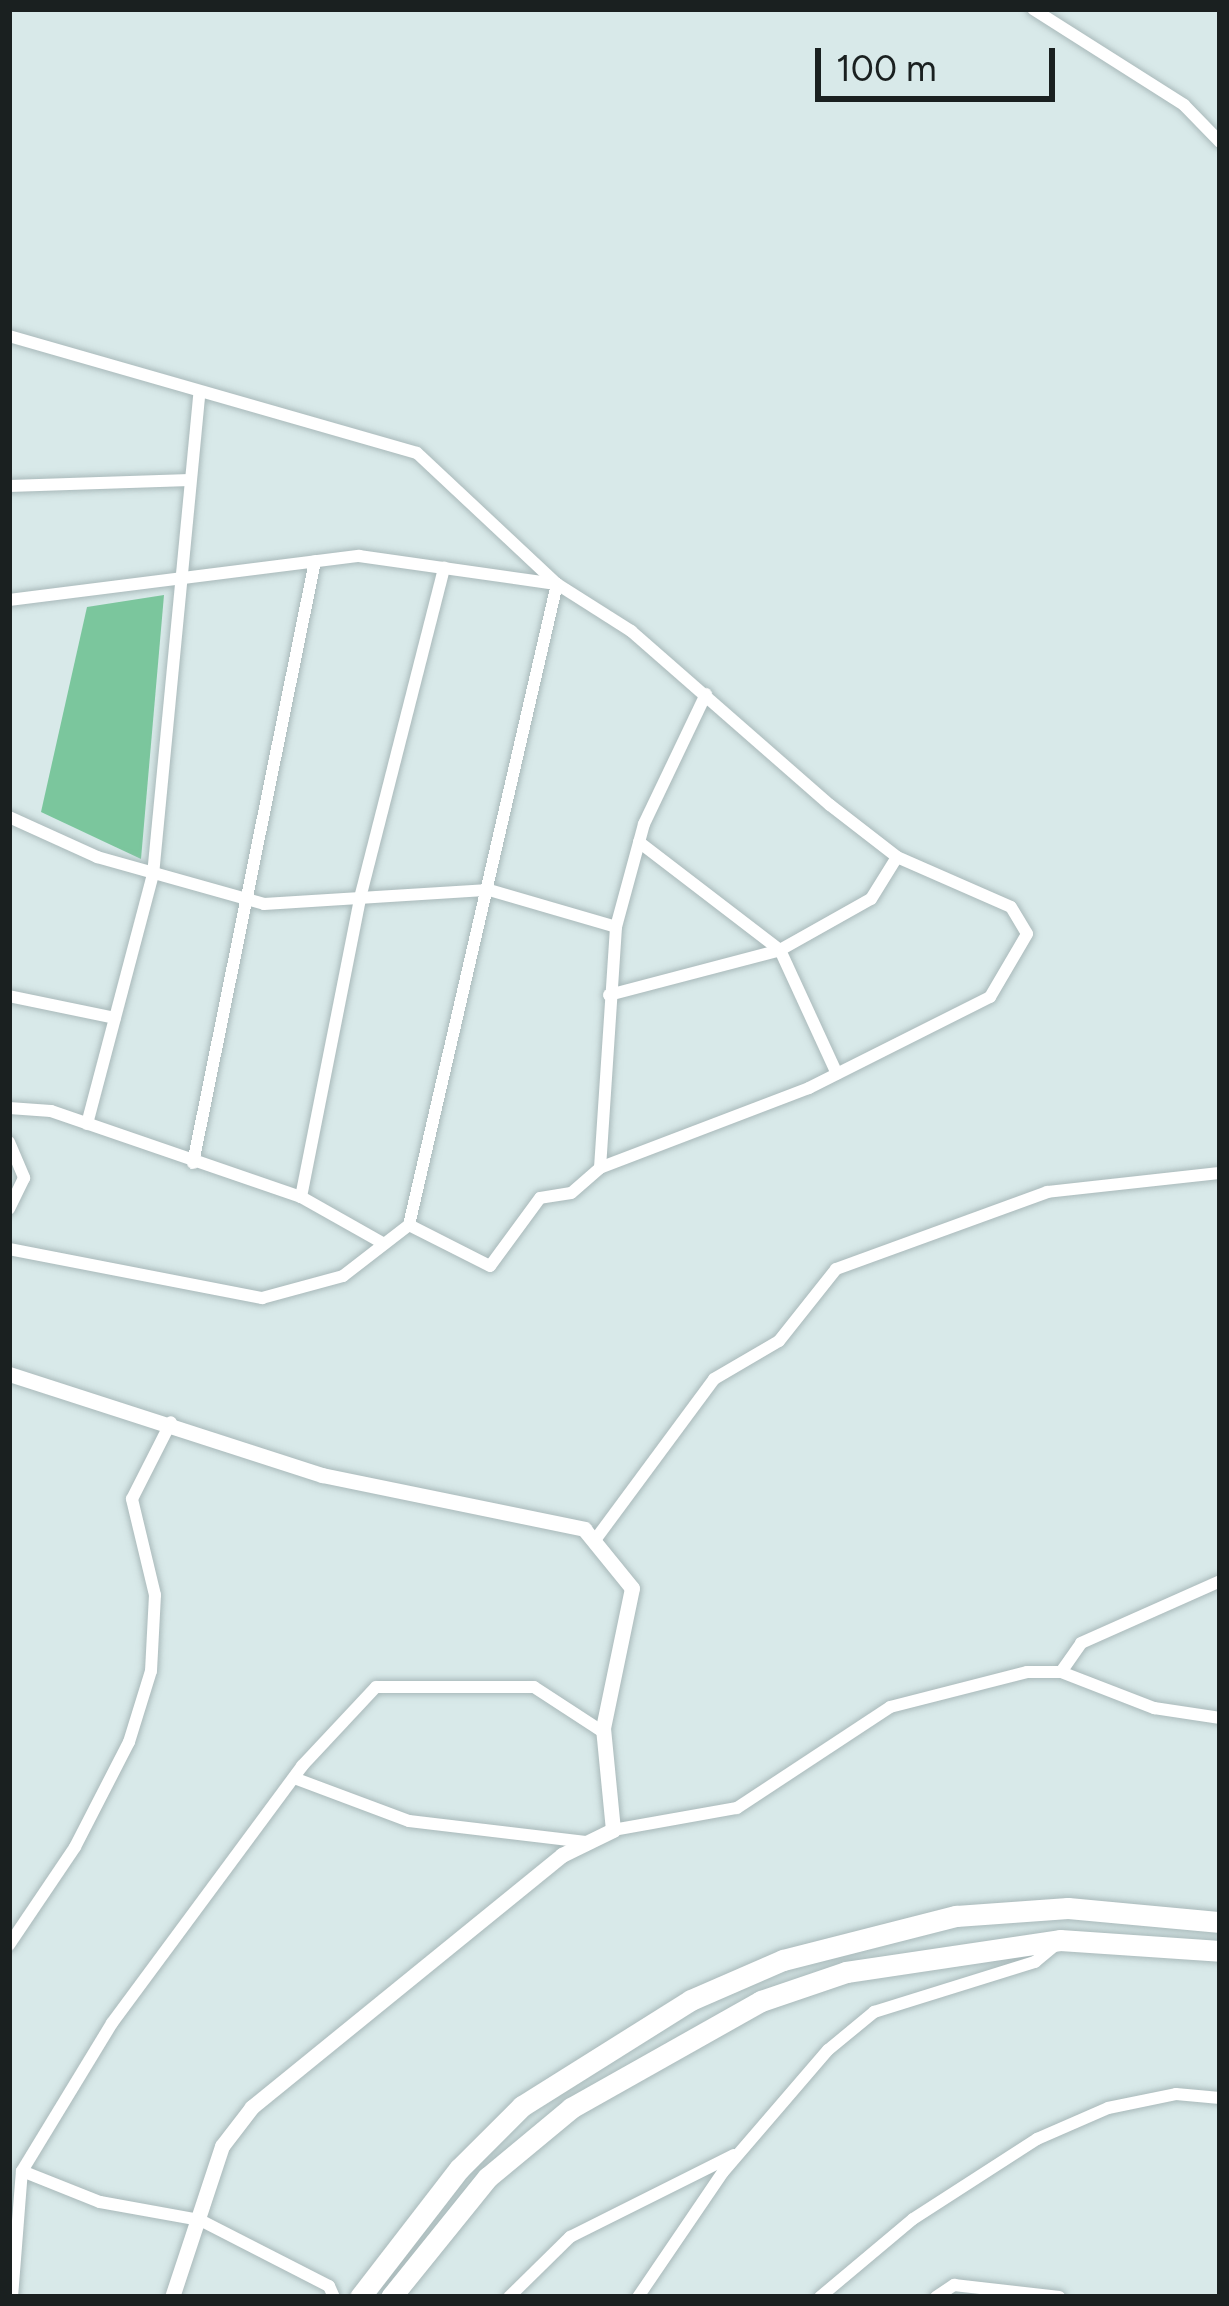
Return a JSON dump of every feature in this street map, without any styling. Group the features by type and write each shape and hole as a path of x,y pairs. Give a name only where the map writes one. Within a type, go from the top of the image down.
{"highway":[{"path":"360,2297 459,2169 522,2106 728,1984 872,1933 956,1916 1068,1908 1220,1922"},
{"path":"391,2297 488,2177 667,2046 846,1972 1060,1940 1220,1951"}],"street":[{"path":"1033,9 1184,105 1220,142"},
{"path":"9,336 199,395 417,453 557,584 706,694 898,857 1011,907 1027,934 990,998 837,1075 600,1168 572,1193 540,1198 490,1266 409,1226"},
{"path":"87,1124 153,875 199,395"},
{"path":"9,486 190,480"},
{"path":"9,600 359,556 557,584"},
{"path":"194,1163 315,561"},
{"path":"301,1197 360,898 444,568"},
{"path":"9,1249 262,1298 343,1276 381,1242 409,1226 557,584"},
{"path":"600,1168 616,927 639,842 706,694"},
{"path":"9,817 153,875 245,900 489,890 616,927"},
{"path":"639,842 780,950 837,1075"},
{"path":"609,994 780,950 871,899 898,857"},
{"path":"9,996 115,1018"},
{"path":"9,1108 87,1124 301,1197 381,1242"},
{"path":"9,1142 24,1178 9,1209"},
{"path":"595,1540 714,1379 779,1341 836,1269 1048,1192 1220,1174"},
{"path":"9,1374 172,1421 322,1475 584,1529 632,1588 603,1732 613,1830"},
{"path":"9,1945 75,1847 129,1742 151,1670 154,1595 132,1498 172,1421"},
{"path":"1060,1672 1081,1643 1220,1581"},
{"path":"172,2297 222,2146 252,2107 588,1842 613,1830 737,1808 890,1707 1060,1672 1154,1708 1220,1718"},
{"path":"12,2297 22,2170 112,2023 294,1778 376,1687 534,1688 603,1732"},
{"path":"294,1778 410,1821 588,1842"},
{"path":"638,2297 652,2264 740,2152 874,2012 1035,1962 1060,1940"},
{"path":"820,2297 897,2230 1036,2139 1108,2108 1176,2094 1220,2098"},
{"path":"509,2297 570,2237 740,2152"},
{"path":"22,2170 100,2202 200,2220 329,2286 334,2297"},
{"path":"936,2297 954,2284 1059,2297"}],"green space":[{"path":"164,595 141,859 41,812 87,607"}]}
